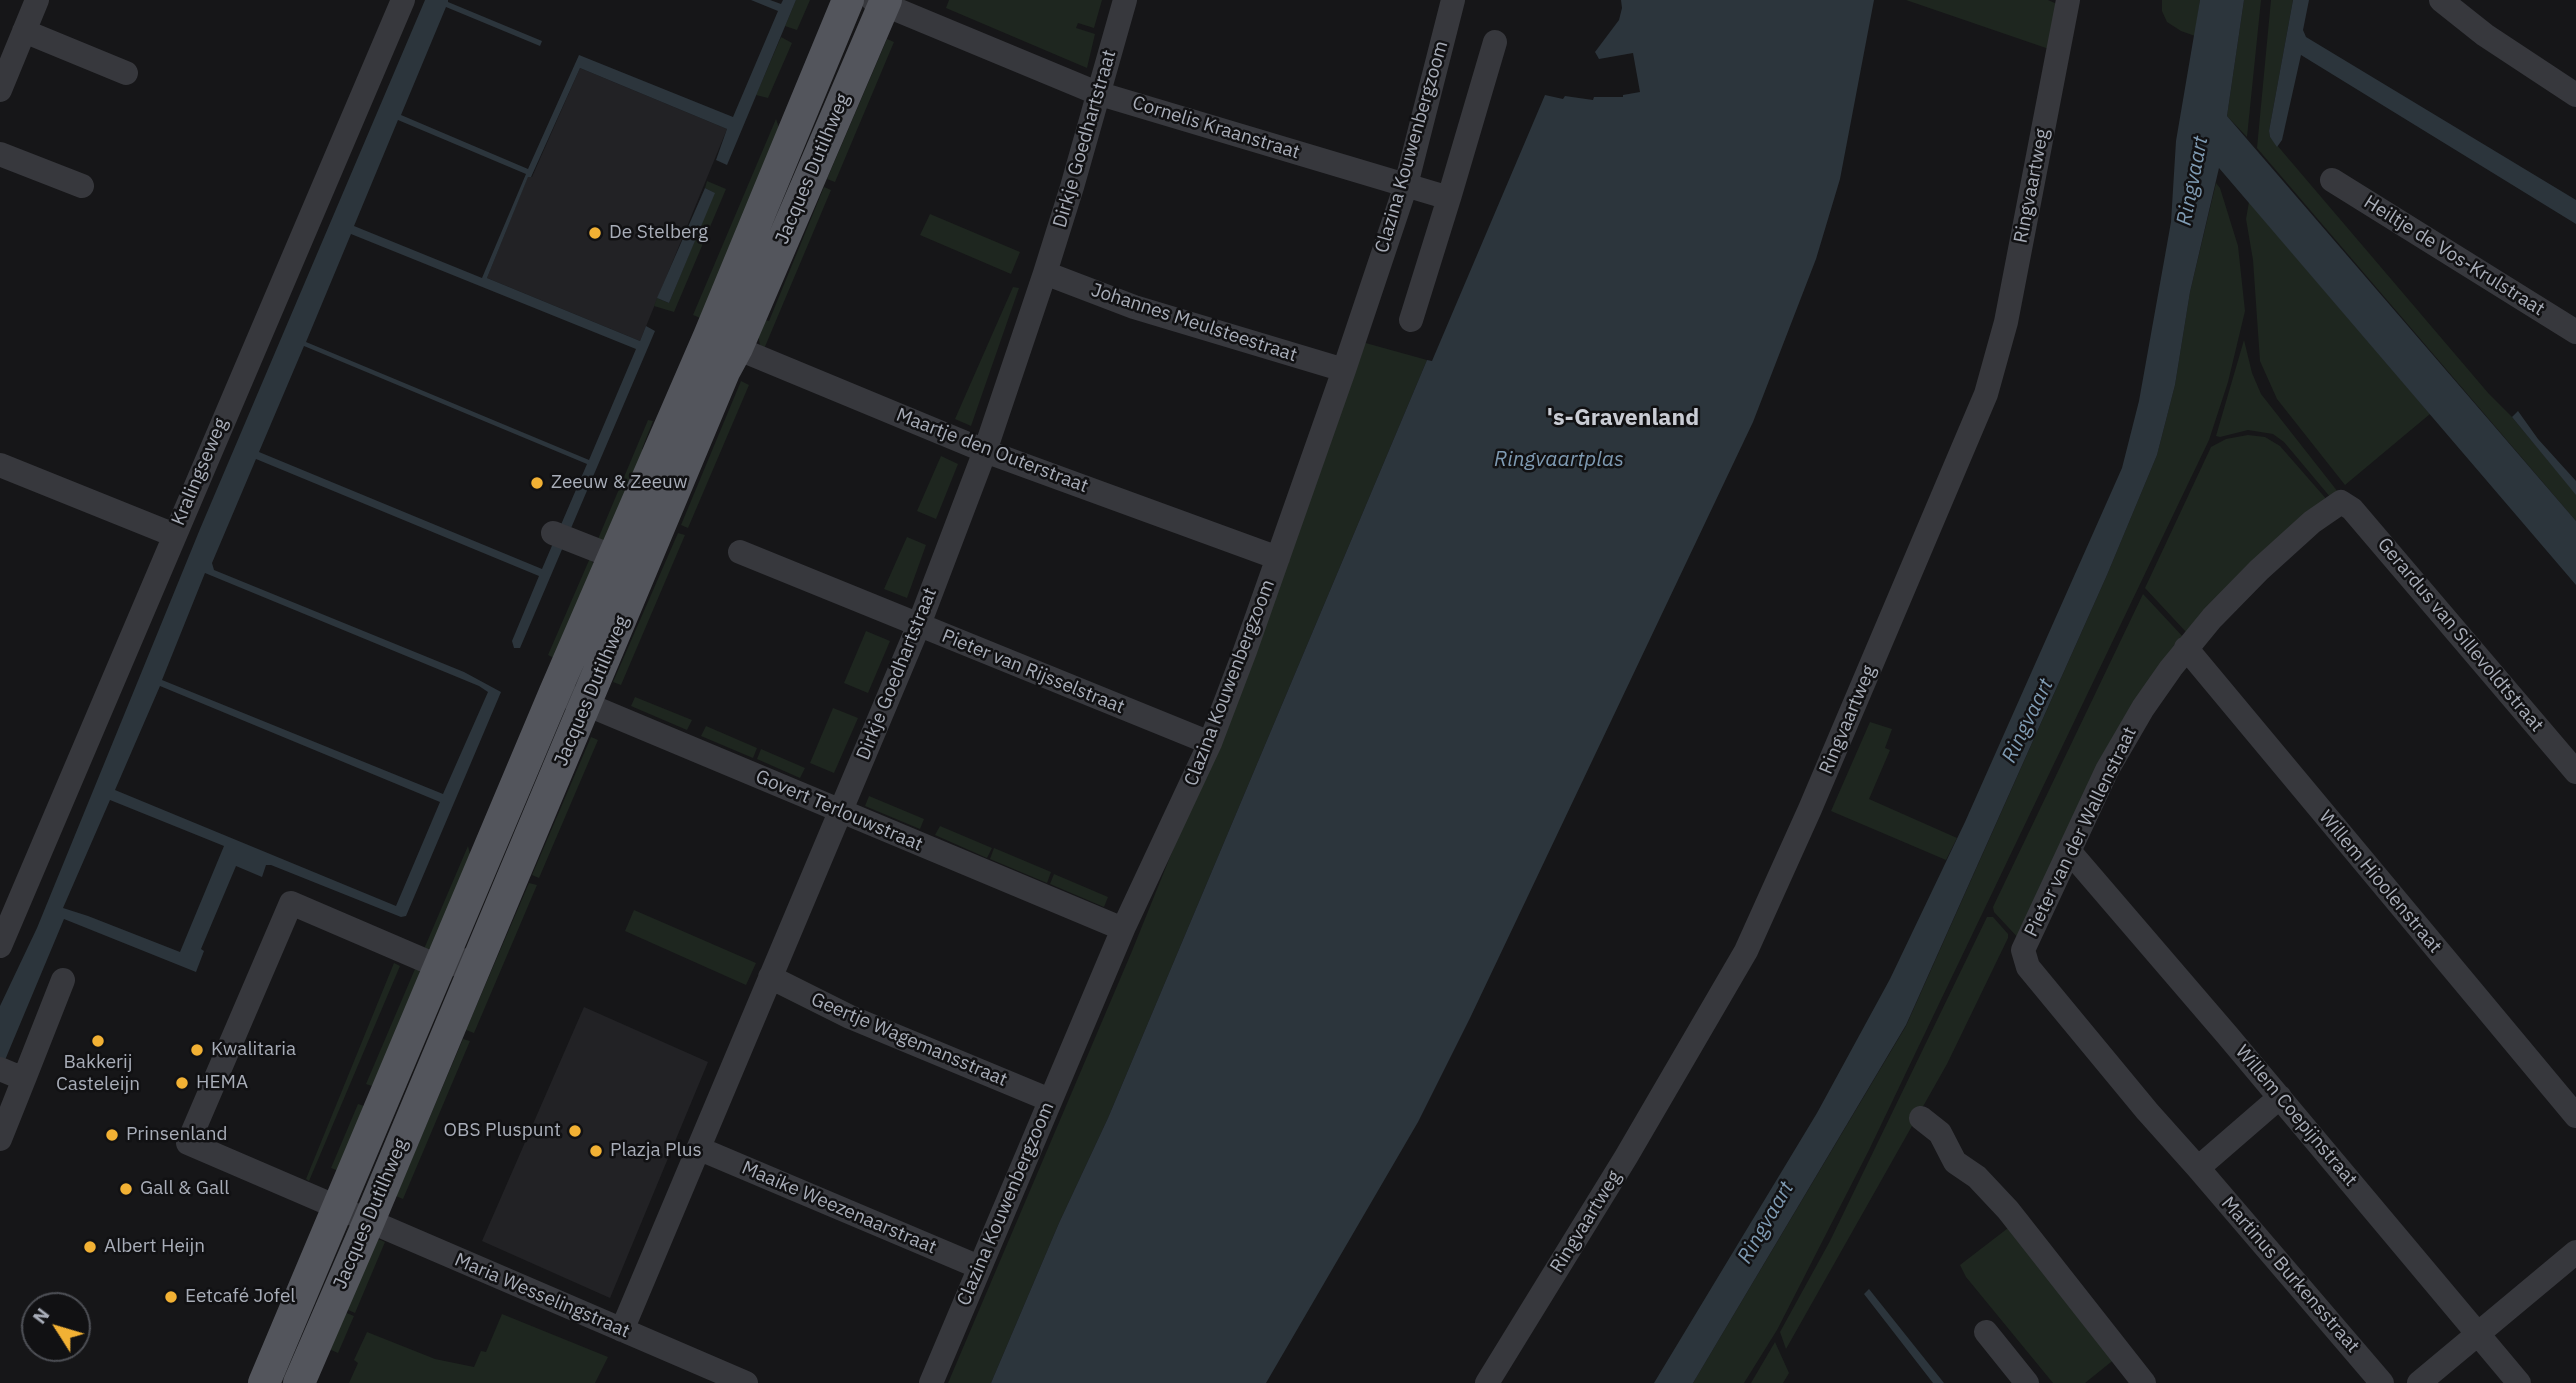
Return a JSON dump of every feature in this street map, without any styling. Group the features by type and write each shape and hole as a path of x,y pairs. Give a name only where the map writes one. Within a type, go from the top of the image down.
{"main road":[{"name":"Jacques Dutilhweg","path":"299,1383 719,385 723,342 849,0"},
{"name":"Jacques Dutilhweg","path":"264,1383 338,1207 427,962 555,692 614,557 723,342 881,1"}],"street":[{"path":"0,90 37,0"},
{"name":"Kralingseweg","path":"0,946 403,0"},
{"name":"Dirkje Goedhartstraat","path":"622,1330 918,626 985,451 1072,187 1125,0"},
{"name":"Clazina Kouwenbergzoom","path":"931,1383 1123,929 1210,743 1344,370 1405,185 1453,0"},
{"name":"Ringvaartweg","path":"1487,1383 1626,1157 1746,951 1810,809 1971,430 1986,394 2006,322 2068,0"},
{"path":"2441,0 2485,35 2576,95"},
{"name":"Cornelis Kraanstraat","path":"881,1 1097,93 1448,198"},
{"path":"24,31 126,73"},
{"path":"1411,320 1495,42"},
{"path":"0,154 82,186"},
{"name":"Heiltje de Vos-Krulstraat","path":"2332,180 2576,332"},
{"name":"Johannes Meulsteestraat","path":"1045,273 1134,307 1344,370"},
{"name":"Maartje den Outerstraat","path":"723,342 985,451 1278,558"},
{"path":"0,465 174,535"},
{"name":"Pieter van der Wallenstraat","path":"2023,950 2107,770 2158,686 2186,648 2237,592 2312,522 2341,502"},
{"name":"Gerardus van Sillevoldtstraat","path":"2341,502 2352,509 2576,772"},
{"path":"562,537 614,557"},
{"name":"Pieter van Rijsselstraat","path":"740,552 1210,743"},
{"name":"Willem Hioolenstraat","path":"2186,648 2576,1115"},
{"name":"Govert Terlouwstraat","path":"555,692 1123,929"},
{"name":"Willem Coepijnstraat","path":"2070,852 2280,1097 2519,1383"},
{"name":"Maria Wesselingstraat","path":"427,962 291,903 188,1143 746,1383"},
{"name":"Martinus Burkensstraat","path":"2023,950 2028,967 2147,1111 2382,1383"},
{"path":"427,962 480,957"},
{"name":"Geertje Wagemansstraat","path":"769,977 850,1017 1050,1100"},
{"path":"0,1139 9,1073 63,980"},
{"path":"2198,1168 2280,1097"},
{"path":"1921,1118 1940,1133 1955,1162 1976,1177 2008,1210 2144,1383"},
{"name":"Maaike Weezenaarstraat","path":"700,1149 979,1267"},
{"path":"2419,1383 2576,1252"},
{"path":"1986,1332 2027,1383"}],"shaded area":[{"path":"796,0 810,0 797,30 785,26"},
{"path":"949,0 1102,0 1094,28 1078,23 1076,28 1095,34 1087,68 946,8"},
{"path":"1906,0 2048,0 2057,4 2049,49"},
{"path":"2162,0 2200,0 2195,36 2167,22 2162,11"},
{"path":"2244,0 2261,0 2247,137 2227,116"},
{"path":"2271,0 2293,0 2270,137 2576,494 2576,521 2257,148"},
{"path":"781,37 792,43 768,98 756,95"},
{"path":"887,39 894,42 835,182 827,179"},
{"name":"De Stelberg","path":"580,68 727,129 640,341 487,278 528,176 532,177"},
{"path":"776,119 780,131 710,322 693,315"},
{"path":"707,181 726,189 674,312 654,306 657,298 669,303 714,193 705,188"},
{"path":"2216,183 2220,188 2238,246 2245,311 2228,382 2209,440 1869,1150 1777,1330 1744,1383 1693,1383 1906,1026 2107,575 2157,455 2175,385 2190,292"},
{"path":"824,187 831,190 764,349 760,345 758,334 761,319 769,321"},
{"path":"2249,202 2430,414 2345,485 2277,399 2260,361 2253,260 2246,219"},
{"path":"930,214 1020,252 1011,274 920,235"},
{"path":"1013,287 1019,288 971,426 955,419"},
{"path":"2244,340 2252,373 2261,394 2338,492 2331,498 2284,442 2273,434 2248,430 2216,436"},
{"path":"1362,342 1427,360 1108,1118 1059,1223 991,1383 948,1383 1132,951 1215,746"},
{"path":"741,381 749,385 688,528 681,525"},
{"path":"648,420 653,421 642,449 646,452 607,543 598,539"},
{"path":"2248,435 2265,437 2280,446 2328,501 2187,633 2145,588 2211,447 2226,439"},
{"path":"941,456 958,464 936,519 917,511"},
{"path":"678,533 685,535 621,685 613,682"},
{"path":"907,537 926,545 907,598 884,589"},
{"path":"590,558 596,568 554,658 548,655"},
{"path":"2143,594 2184,638 2022,942 1994,912 1993,907"},
{"path":"866,631 890,641 868,693 844,683"},
{"path":"635,697 692,720 687,730 631,706"},
{"path":"833,708 858,718 834,773 810,763"},
{"path":"1870,722 1892,729 1885,748 1890,750 1869,799 1957,838 1946,860 1831,811"},
{"path":"706,726 757,748 753,758 701,736"},
{"path":"591,737 598,740 539,878 532,875"},
{"path":"761,749 805,768 800,778 757,759"},
{"path":"869,796 924,819 920,829 865,806"},
{"path":"940,826 992,848 987,858 935,835"},
{"path":"468,846 472,862 432,947 425,951 424,949"},
{"path":"994,848 1051,872 1047,883 990,859"},
{"path":"1054,874 1108,897 1104,907 1050,884"},
{"path":"529,883 537,885 474,1033 466,1030"},
{"path":"634,910 756,963 746,985 625,931"},
{"path":"1987,917 1993,917 2008,934 2008,938 1947,1064 1786,1349 1780,1332 1830,1241"},
{"path":"394,963 400,966 309,1181 306,1179"},
{"path":"415,969 419,970 421,979 372,1086 366,1084"},
{"name":"Plazja Plus","path":"584,1007 708,1062 610,1298 482,1241"},
{"path":"463,1039 470,1041 403,1199 396,1196"},
{"path":"358,1104 364,1106 344,1173 331,1168"},
{"path":"2012,1225 2116,1358 2085,1383 2053,1383 1966,1277 1960,1265"},
{"path":"378,1239 385,1242 355,1313 346,1309"},
{"path":"344,1312 354,1316 338,1353 329,1349"},
{"path":"502,1314 608,1357 595,1383 349,1383 358,1363 354,1360 367,1332 435,1359 474,1367 481,1351 486,1352"},
{"path":"1775,1342 1789,1373 1783,1383 1751,1383"}],"water":[{"path":"425,0 448,0 542,41 540,46 446,7 401,115 528,169 579,55 733,117 778,11 751,0 770,0 781,4 783,0 796,0 727,165 716,160 727,129 580,68 531,177 528,177 487,278 640,341 646,326 655,331 520,648 514,648 512,641 539,576 256,459 212,563 214,570 464,672 501,692 406,916 401,917 271,865 266,865 262,877 236,866 201,949 204,951 196,972 64,919 0,1072 0,1006 37,928 200,529","holes":["398,120 526,174 482,278 354,226","351,234 636,349 589,460 306,342","304,346 587,464 542,569 259,452","205,573 488,692 443,794 162,680","160,686 440,802 396,906 115,790","110,800 224,846 180,952 63,908"]},
{"name":"Ringvaartplas","path":"1621,0 1874,0 1840,179 1816,259 1753,422 1418,1122 1266,1383 991,1383 1059,1223 1108,1118 1427,360 1432,361 1545,95 1563,99 1565,96 1593,100 1594,97 1623,97 1640,92 1633,53 1599,59 1595,52 1619,20"},
{"name":"Ringvaart","path":"2200,0 2244,0 2227,116 2576,521 2576,585 2219,168 2190,292 2175,385 2157,455 2107,575 1906,1025 1693,1383 1654,1383 1817,1113 1890,979 1965,822 2122,468 2139,401 2171,222 2176,141"},
{"path":"2293,0 2309,0 2303,30 2306,37 2576,200 2576,224 2301,55 2282,140 2277,147 2269,131"},
{"path":"705,188 715,193 669,303 657,298"},
{"path":"2518,411 2538,439 2576,481 2576,495 2512,417"},
{"path":"1869,1289 1944,1383 1933,1383 1864,1294"}],"place":[{"name":"De Stelberg","path":"595,233"},
{"name":"Zeeuw & Zeeuw","path":"537,483"},
{"name":"Bakkerij Casteleijn","path":"98,1041"},
{"name":"Kwalitaria","path":"197,1050"},
{"name":"HEMA","path":"182,1083"},
{"name":"OBS Pluspunt","path":"575,1131"},
{"name":"Prinsenland","path":"112,1135"},
{"name":"Plazja Plus","path":"596,1151"},
{"name":"Gall & Gall","path":"126,1189"},
{"name":"Albert Heijn","path":"90,1247"},
{"name":"Eetcafé Jofel","path":"171,1297"}],"district":[{"name":"'s-Gravenland","path":"1623,418"}]}
